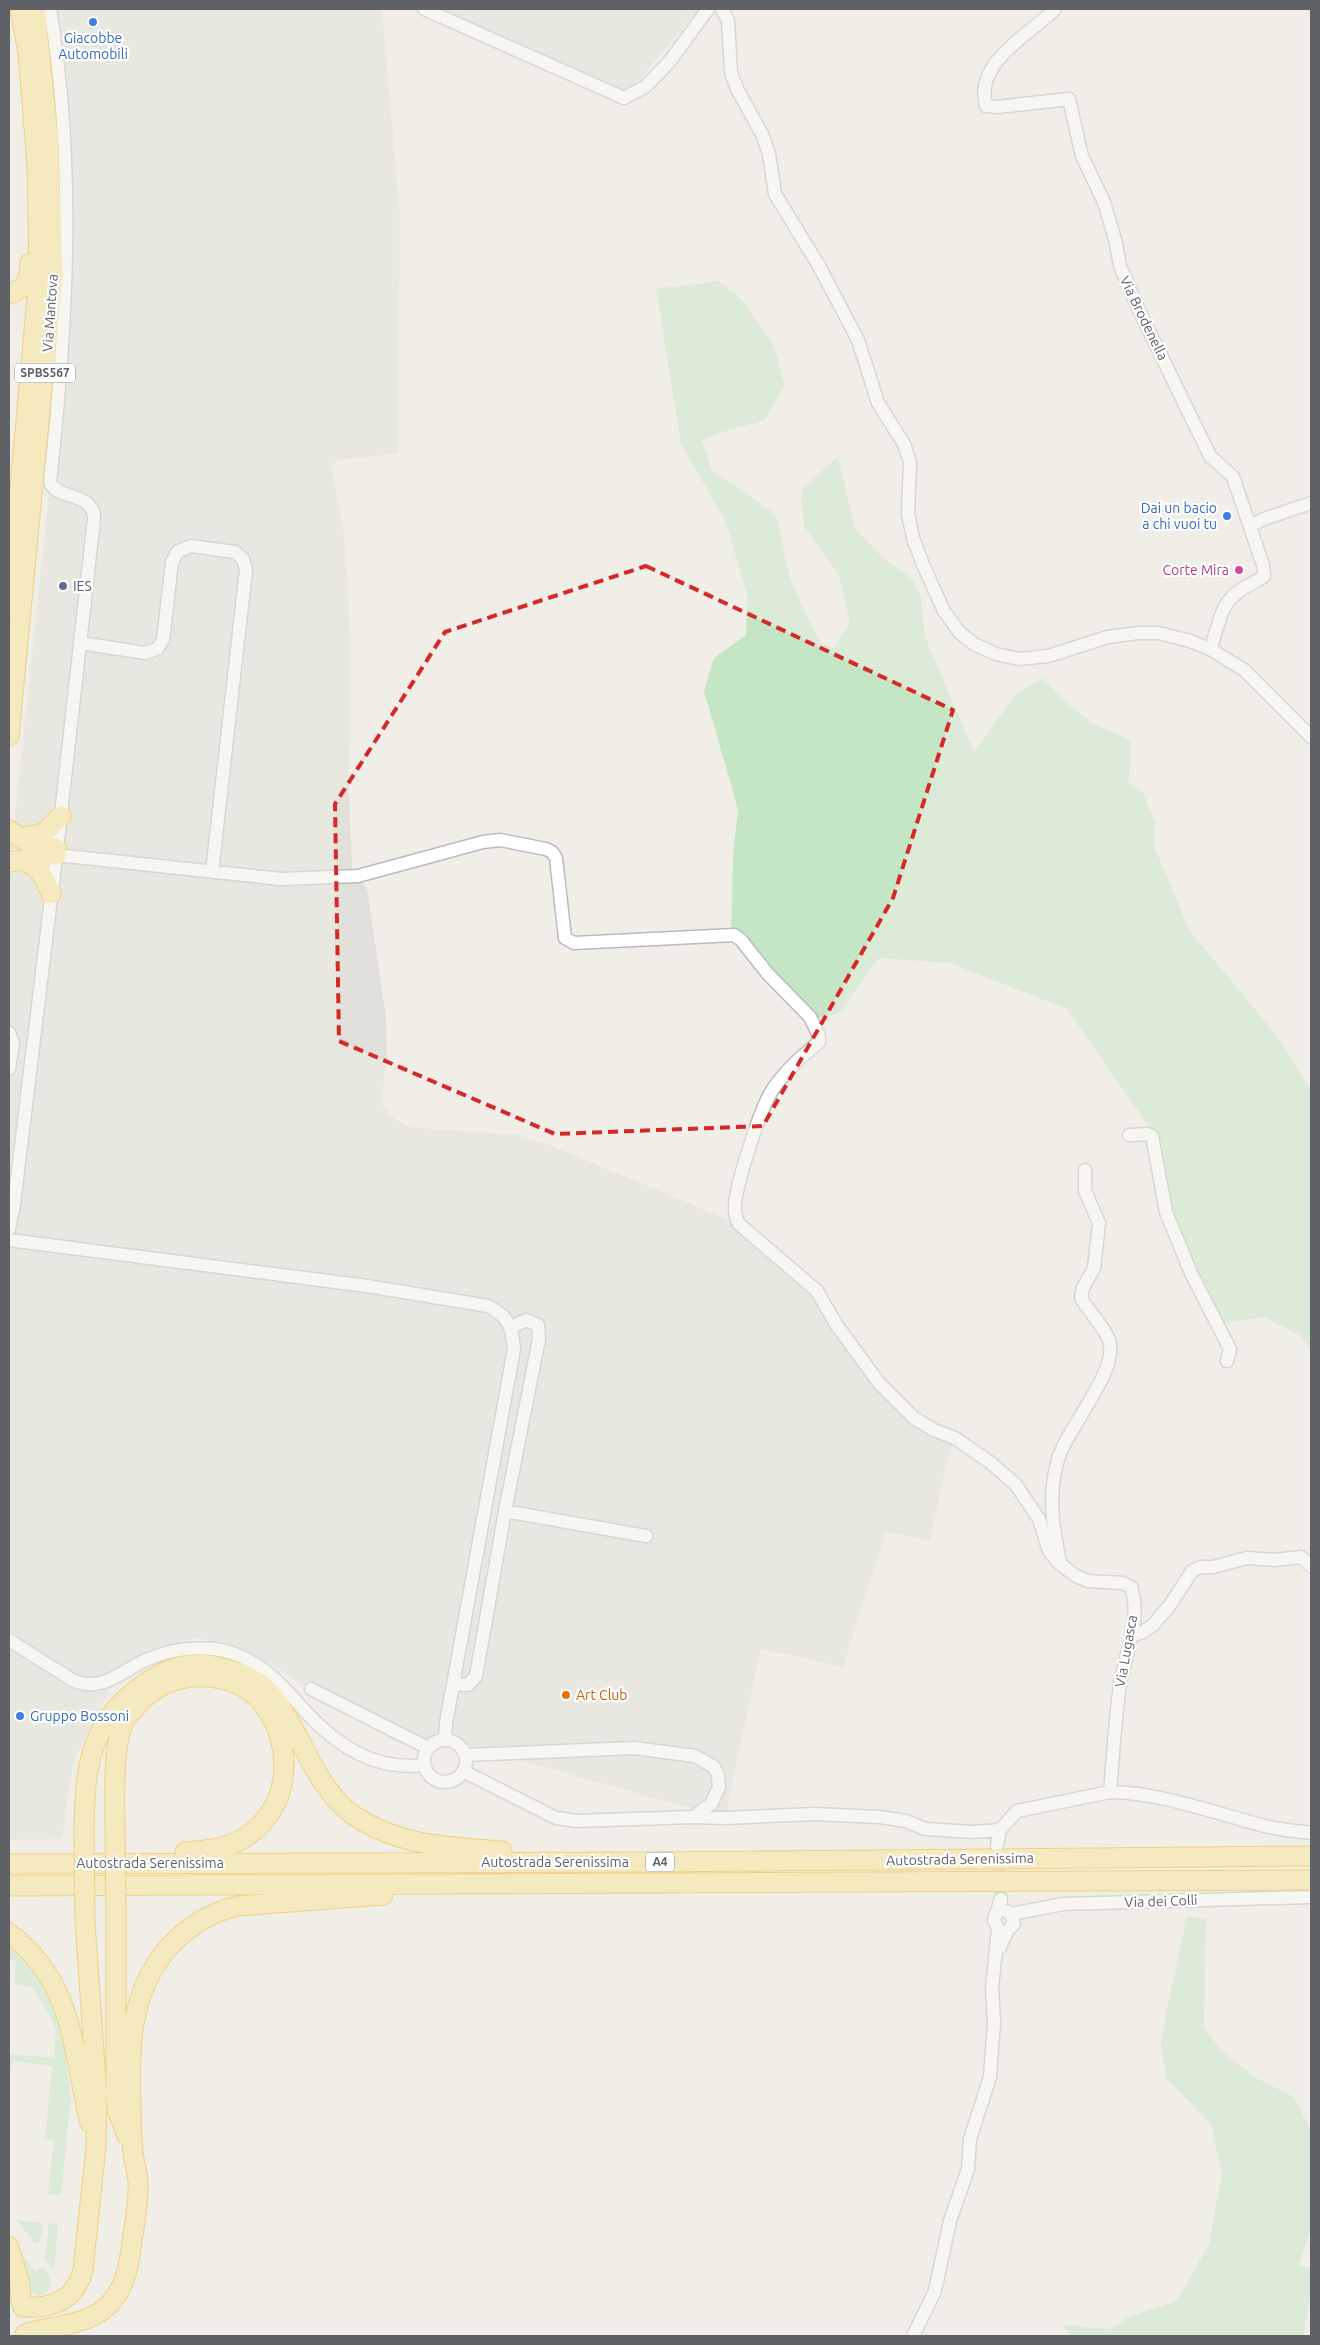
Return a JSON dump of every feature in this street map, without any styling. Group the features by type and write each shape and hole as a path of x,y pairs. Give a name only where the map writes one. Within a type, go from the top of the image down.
{"highway":[{"name":"Via Mantova","path":"9,610 39,274 38,190 28,53 20,9"},
{"name":"Via Mantova","path":"9,736 53,274 48,135 35,9"},
{"path":"9,295 21,290 27,284 30,233 38,190"},
{"path":"9,295 24,303 29,309 33,344"},
{"path":"14,834 44,833 61,816"},
{"path":"14,834 57,852"},
{"path":"17,862 57,852"},
{"path":"17,862 34,866 43,876 51,894"},
{"path":"17,2299 32,2307 59,2301 74,2292 79,2286 83,2270 96,2146 97,2095 86,1922 85,1788 90,1757 97,1735 110,1715 126,1697 156,1675 183,1665 214,1665 243,1674 268,1690 324,1783 336,1798 351,1813 390,1835 418,1843 448,1847 650,1862"},
{"path":"70,1863 209,1850 244,1838 258,1827 275,1803 283,1786 285,1770 280,1738 274,1722 261,1702 238,1685 211,1676 180,1679 157,1688 125,1719 118,1742 115,1828 116,1920 116,2100 120,2119 132,2151"},
{"name":"Autostrada Serenissima","path":"9,1864 650,1862 1311,1856"},
{"name":"Autostrada Serenissima","path":"9,1886 1311,1880"},
{"path":"9,2247 20,2284 17,2299 25,2316 29,2335 96,2314 111,2301 123,2283 130,2263 138,2182 132,2151 130,2076 135,2012 141,1992 161,1956 186,1931 210,1915 238,1906 519,1884"},
{"path":"9,1933 36,1958 49,1974 61,1998 68,2017 80,2082 96,2146"}],"street":[{"path":"9,1229 14,1204 57,852 94,514 89,505 71,495 54,489 50,482 65,319 66,235 62,129 56,46 50,9"},
{"path":"424,9 624,98 646,86 670,61 708,9"},
{"path":"722,9 728,21 731,72 736,89 762,134 769,154 775,194 819,266 858,340 878,403 904,444 910,462 908,514 913,538 944,611 960,633 974,644 996,654 1018,659 1048,656 1108,637 1138,633 1159,633 1210,649 1244,670 1311,736"},
{"name":"Via Brodenella","path":"1055,9 1000,57 987,75 982,93 986,106 997,107 1069,99 1082,156 1104,202 1116,243 1120,266 1136,306 1210,456 1233,477 1263,565 1264,576 1229,600 1221,612 1210,649"},
{"path":"1250,526 1264,519 1311,503"},
{"path":"81,643 145,652 157,649 163,640 172,562 178,551 191,546 236,552 243,558 246,570 212,872"},
{"path":"57,852 281,879 358,876 483,842 500,840 552,852 558,864 565,938 568,941 574,943 734,935 741,940 768,974 810,1017 819,1036 819,1042 798,1059 773,1089 764,1106 738,1191 735,1209 739,1224 817,1291 836,1324 879,1383 914,1418 934,1430 956,1438 991,1463 1016,1485 1039,1519 1049,1551 1060,1564"},
{"path":"9,1033 13,1043 9,1069"},
{"path":"1129,1135 1147,1134 1152,1136 1166,1212 1191,1273 1230,1349 1227,1361"},
{"path":"1060,1564 1051,1521 1051,1501 1057,1463 1063,1445 1097,1389 1110,1357 1109,1340 1081,1298 1083,1288 1094,1268 1099,1223 1085,1190 1085,1170"},
{"path":"9,1240 367,1286 488,1306 502,1314 512,1327 514,1349 453,1684 445,1740"},
{"path":"453,1684 468,1686 476,1676 505,1511 539,1340 538,1325 526,1320 512,1327"},
{"path":"505,1511 646,1536"},
{"path":"1132,1634 1141,1633 1153,1625 1170,1605 1192,1571 1201,1567 1213,1567 1247,1558 1274,1560 1301,1557 1311,1566"},
{"name":"Via Lugasca","path":"1060,1564 1088,1582 1123,1584 1131,1587 1134,1595 1132,1634 1120,1684 1110,1792"},
{"path":"9,1640 76,1682 84,1683 100,1684 116,1678 146,1660 176,1650 208,1648 242,1656 267,1672 318,1726 337,1742 388,1765 404,1768 424,1765"},
{"path":"311,1689 428,1748"},
{"path":"445,1740 458,1744 465,1755 463,1771 458,1777 445,1782 431,1777 424,1765 425,1753 428,1748 433,1743 445,1740"},
{"path":"465,1755 634,1748 695,1756 707,1761 714,1767 718,1775 719,1787 711,1804 693,1817"},
{"path":"463,1771 556,1818 577,1821 814,1814 880,1817 906,1821 925,1829 972,1832 1000,1830"},
{"path":"998,1846 1000,1830 1016,1811 1110,1792 1136,1792 1170,1799 1266,1826 1311,1833"},
{"name":"Via dei Colli","path":"913,2336 935,2291 950,2221 968,2169 970,2139 990,2077 994,2022 992,1987 996,1954 1005,1921 1032,1911 1063,1904 1311,1897"}],"highlighted area":[{"path":"646,566 953,710 893,898 763,1126 555,1134 339,1041 335,804 445,632"}],"shaded area":[{"path":"50,9 382,9 400,214 398,454 338,460 332,467 343,527 348,584 351,667 349,790 352,868 367,889 382,990 386,1018 387,1059 382,1095 383,1105 388,1113 397,1121 410,1127 518,1135 550,1145 739,1224 817,1291 898,1402 955,1438 947,1462 930,1541 886,1532 843,1667 761,1649 725,1818 469,1746 399,1744 254,1654 198,1638 156,1648 122,1666 74,1760 62,1839 9,1840 9,848 13,834 50,482 66,235"},
{"path":"424,9 699,9 624,98"}],"green space":[{"path":"719,281 742,300 773,344 785,385 765,420 719,433 702,441 712,470 776,515 791,582 820,643 834,648 850,623 839,575 804,526 801,491 838,456 855,528 882,557 913,580 921,598 925,637 974,752 1016,694 1043,678 1062,699 1092,723 1131,741 1129,782 1143,793 1155,823 1154,846 1190,931 1276,1035 1311,1090 1311,1351 1300,1335 1264,1317 1224,1323 1205,1296 1168,1217 1152,1131 1067,1009 950,963 879,958 839,1013 805,1022 731,936 733,856 738,809 704,691 714,658 746,635 747,594 725,520 681,444 656,288"},
{"path":"1187,1917 1206,1919 1204,2028 1222,2051 1256,2078 1294,2097 1311,2130 1311,2229 1299,2265 1311,2268 1311,2292 1303,2336 1070,2336 1064,2325 1109,2329 1124,2321 1124,2318 1177,2301 1209,2244 1222,2173 1211,2125 1166,2078 1161,2044"},
{"path":"9,1944 40,1978 51,1999 63,2034 71,2098 61,2195 48,2194 54,2140 45,2139 52,2066 12,2061 9,2075 9,2054 54,2058 56,2028 33,1987 14,1984 16,1961 9,1960"},
{"path":"16,2220 43,2223 40,2242 35,2243"},
{"path":"49,2223 58,2224 54,2270 45,2260"},
{"path":"9,2239 36,2272 43,2267 49,2275 51,2286 45,2294 37,2296 27,2288"}],"tunnel":[{"path":"998,1851 1001,1899"}],"place":[{"name":"Giacobbe Automobili","path":"93,22"},
{"name":"Dai un bacio a chi vuoi tu","path":"1227,516"},
{"name":"Corte Mira","path":"1239,570"},
{"name":"IES","path":"63,586"},
{"name":"Art Club","path":"566,1695"},
{"name":"Gruppo Bossoni","path":"20,1716"}]}
